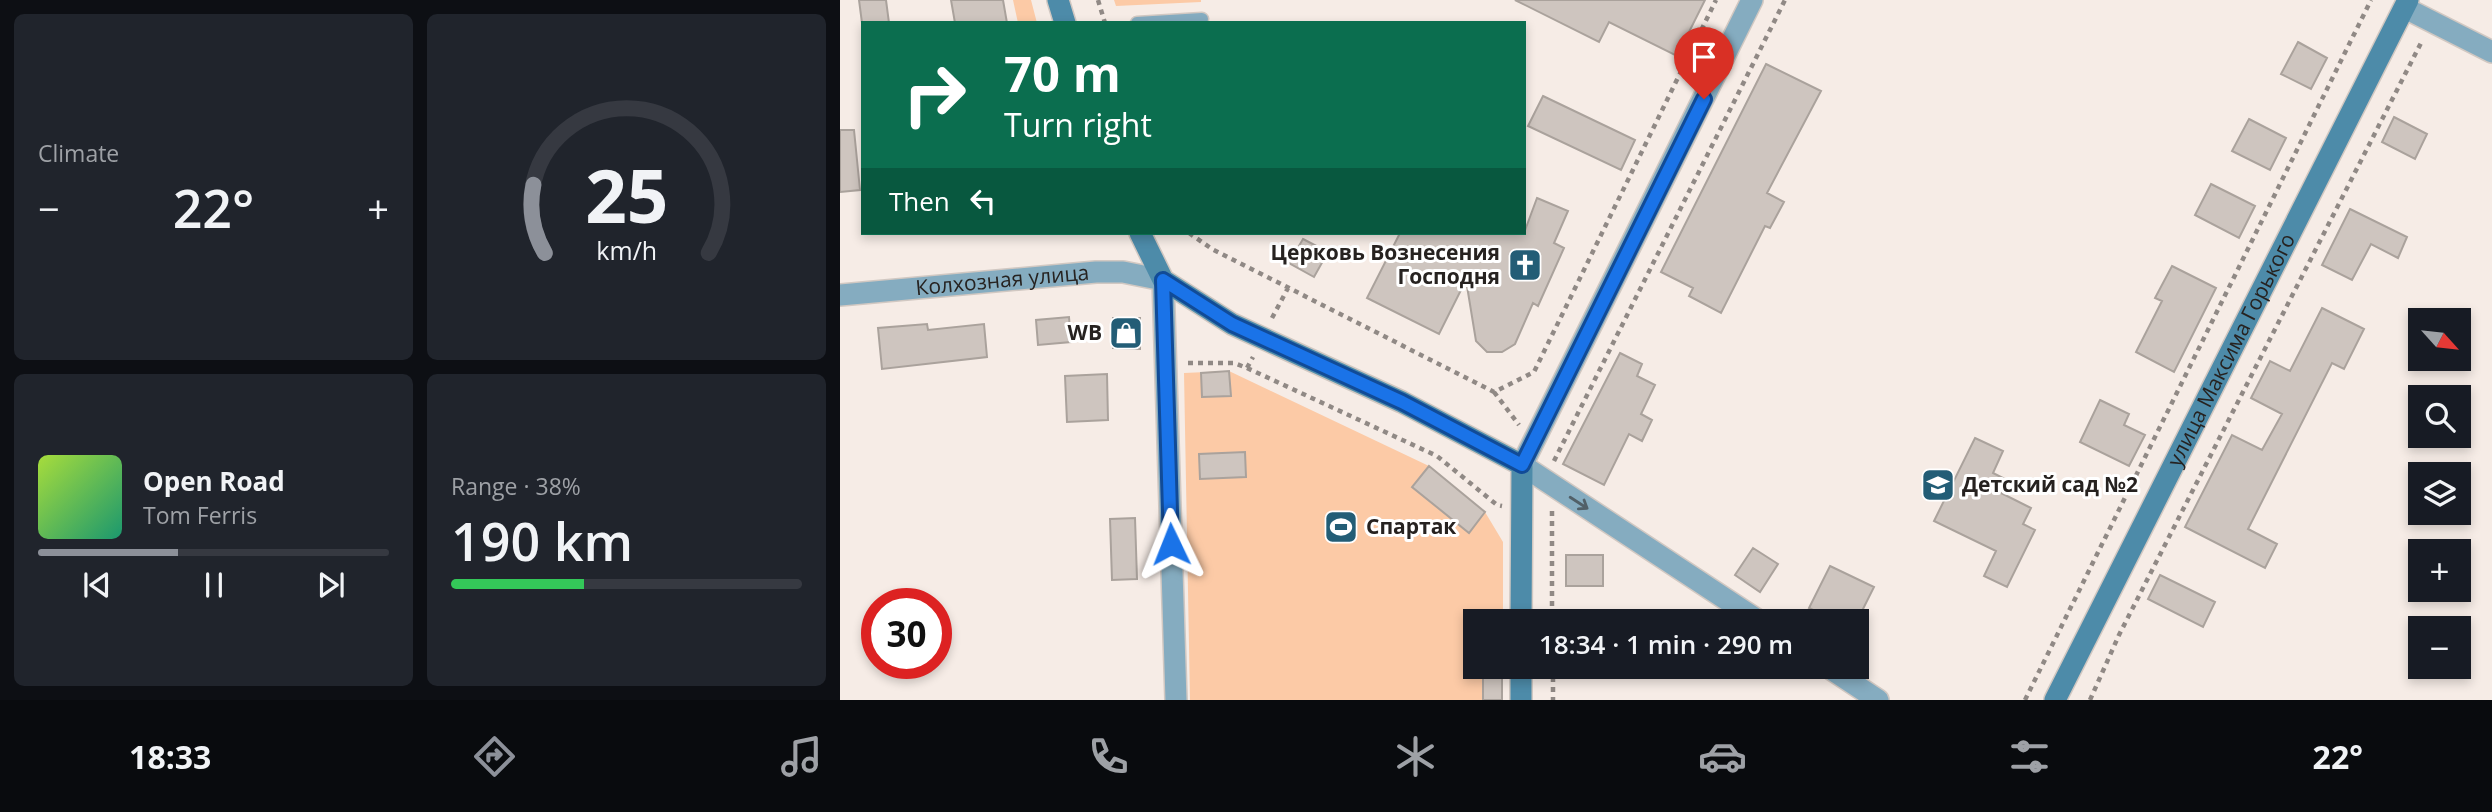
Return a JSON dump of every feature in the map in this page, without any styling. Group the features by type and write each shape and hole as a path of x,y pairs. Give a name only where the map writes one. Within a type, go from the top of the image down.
{"main road":[{"path":"1058,0 1064,21"},
{"name":"улица Максима Горького","path":"2055,700 2407,4"},
{"path":"1141,235 1163,280 1232,324 1402,402 1522,465 1521,609"},
{"path":"1521,679 1521,700"}],"street":[{"path":"1739,609 1557,501 1522,465 1752,0"},
{"path":"2407,4 2432,22 2492,52"},
{"name":"Колхозная улица","path":"840,295 1096,272 1123,272 1163,280"},
{"path":"1163,280 1176,700"},
{"path":"1846,679 1878,700"}],"lane":[{"path":"1170,21 1202,19"}],"path":[{"path":"1098,0 1104,21"},
{"path":"1192,235 1212,249 1494,392 1534,372 1716,0"},
{"path":"1551,467 1785,0"},
{"path":"2025,700 2371,0"},
{"path":"2090,700 2119,635 2432,22"},
{"path":"1247,368 1437,456 1497,505 1522,508 1557,501 1552,609"},
{"path":"1553,679 1553,700"}],"shaded area":[{"path":"1013,0 1031,0 1036,21 1018,21"},
{"path":"1114,0 1201,0 1201,2 1116,6"},
{"name":"Спартак","path":"1229,371 1429,466 1485,512 1503,542 1503,609 1463,609 1463,679 1502,679 1502,700 1190,700 1184,373"}],"building":[{"path":"859,0 886,0 889,21 862,21"},
{"path":"951,0 1003,0 1007,21 955,21"},
{"path":"1515,0 1705,0 1677,56 1609,22 1599,42"},
{"path":"2298,42 2327,58 2311,89 2281,74"},
{"path":"1766,64 1821,91 1767,193 1784,202 1770,228 1765,226 1721,313 1689,296 1693,288 1661,272"},
{"path":"1543,96 1635,140 1621,170 1528,126"},
{"path":"2394,117 2427,134 2415,159 2382,142"},
{"path":"2249,119 2286,138 2270,170 2232,151"},
{"path":"840,130 854,130 860,190 840,192"},
{"path":"2211,184 2255,206 2239,238 2195,215"},
{"path":"1537,198 1568,211 1554,243 1564,248 1538,306 1533,303 1515,344 1502,352 1487,352 1476,341 1466,280 1439,334 1367,298 1399,235 1526,235 1526,228"},
{"path":"2350,209 2407,237 2398,258 2371,244 2352,280 2322,265"},
{"path":"1303,239 1328,252 1314,277 1289,263"},
{"path":"2172,266 2216,288 2174,372 2136,352 2162,301 2155,298"},
{"path":"2322,308 2364,329 2344,369 2332,363 2248,529 2277,544 2265,568 2185,527 2232,435 2262,450 2282,414 2251,398 2270,361 2290,371"},
{"path":"1069,317 1071,342 1038,345 1036,320"},
{"name":"WB","path":"1113,318 1140,318 1140,349 1113,348"},
{"path":"927,324 928,330 984,324 987,357 882,369 878,328"},
{"path":"1620,353 1642,364 1637,376 1655,385 1641,414 1652,420 1642,441 1629,434 1604,485 1563,464"},
{"path":"1229,371 1231,396 1202,397 1201,373"},
{"path":"1107,374 1108,420 1067,422 1065,376"},
{"path":"2100,400 2129,414 2124,425 2145,435 2129,466 2080,442"},
{"path":"1975,438 2003,451 1993,473 2003,478 1997,491 2031,508 2023,524 2035,530 2007,587 1984,576 1996,551 1934,521"},
{"path":"1245,452 1246,477 1200,479 1199,454"},
{"path":"1429,466 1485,512 1469,533 1412,487"},
{"path":"1135,518 1137,579 1112,580 1110,519"},
{"path":"1753,548 1778,564 1760,592 1735,575"},
{"path":"1566,555 1603,555 1603,586 1566,586"},
{"path":"1830,566 1874,587 1863,609 1809,608"},
{"path":"2160,575 2215,602 2203,627 2148,599"},
{"path":"1483,679 1502,679 1502,700 1483,700"}],"place":[{"name":"Церковь Вознесения Господня","path":"1525,265"},
{"name":"WB","path":"1126,333"},
{"name":"Детский сад №2","path":"1938,485"},
{"name":"Спартак","path":"1341,527"}],"route":[{"path":"1171,544 1163,280 1232,324 1402,402 1522,465 1704,99"}]}
